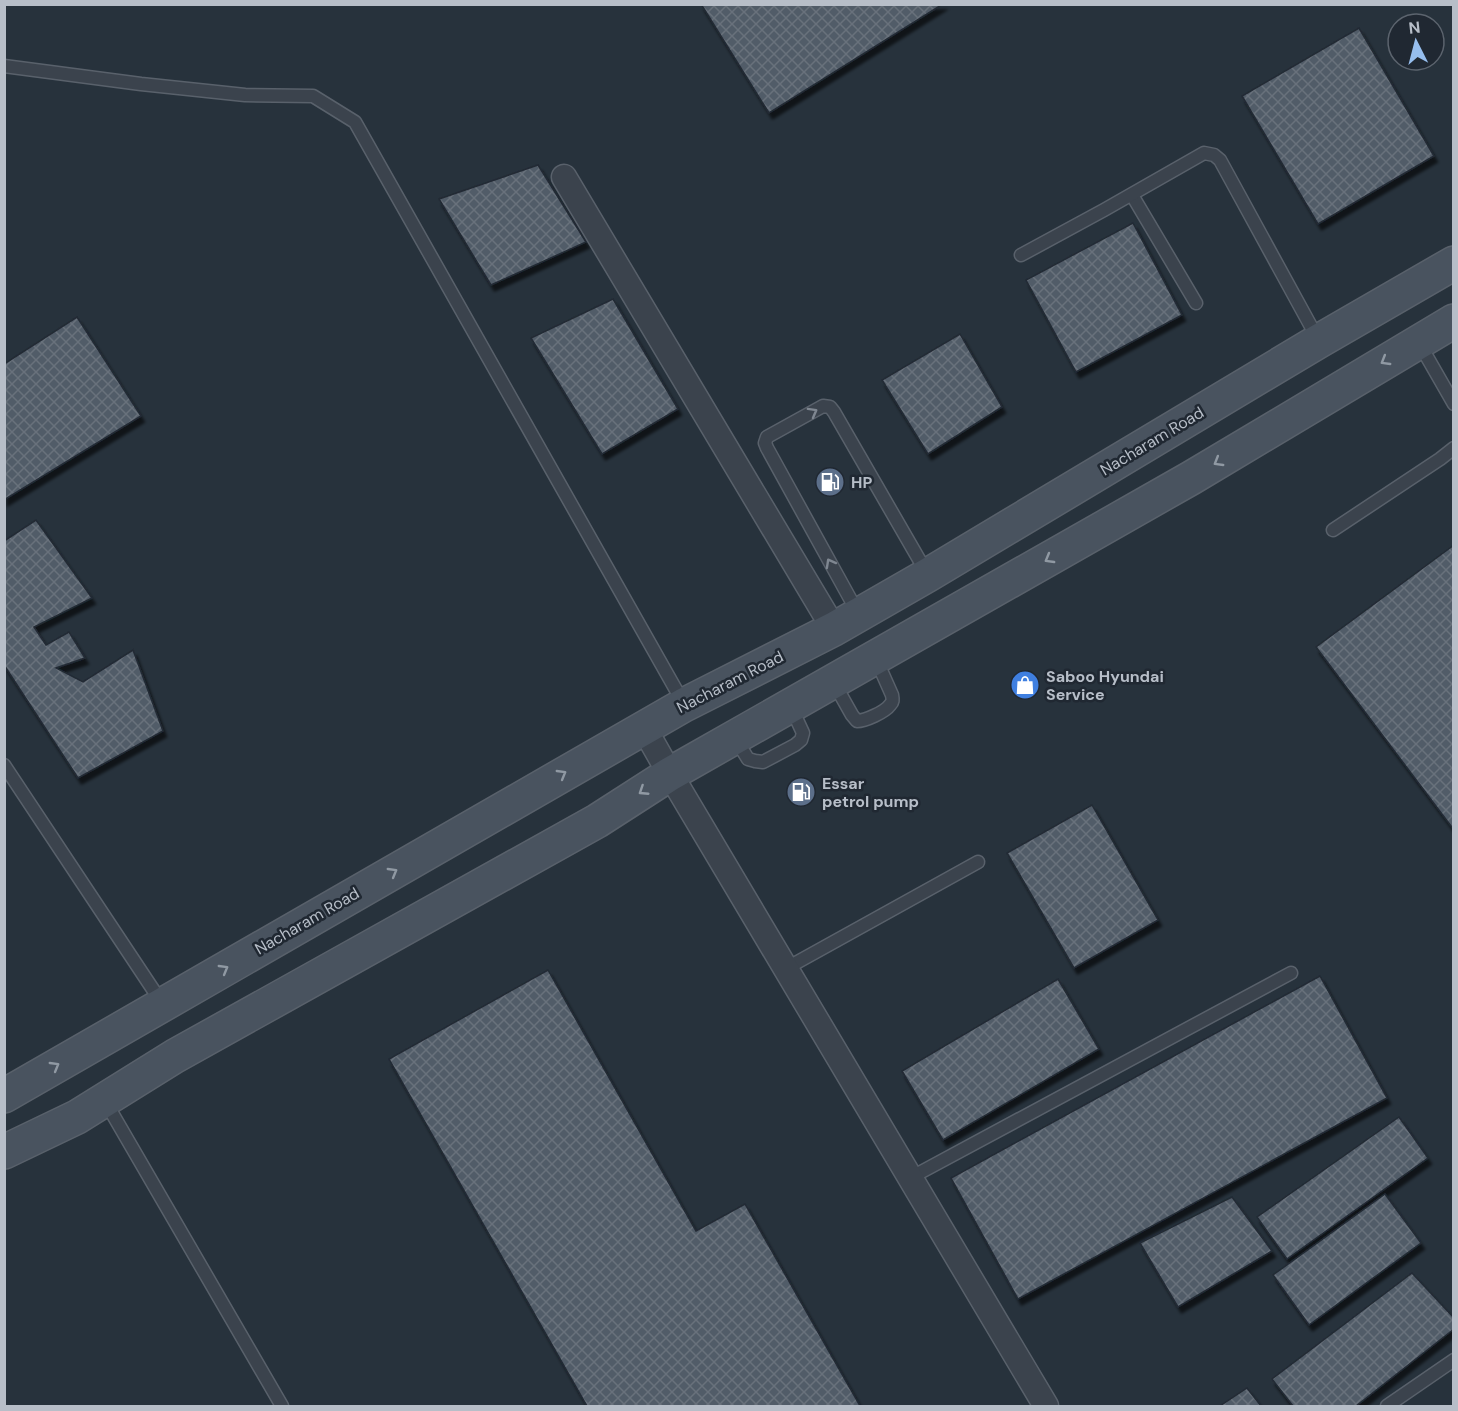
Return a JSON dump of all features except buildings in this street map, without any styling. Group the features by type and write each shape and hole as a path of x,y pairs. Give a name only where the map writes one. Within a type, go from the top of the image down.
{"main road":[{"name":"Nacharam Road","path":"4,1095 684,705 846,622 928,575 1454,263"},
{"path":"4,1152 77,1117 176,1056 597,821 670,774 1191,478 1454,321"}],"street":[{"path":"564,177 846,622"},
{"path":"644,728 1046,1407"}],"lane":[{"path":"4,66 245,96 313,96 355,122 684,705"},
{"path":"1021,255 1204,153 1214,154 1220,160 1319,341"},
{"path":"1132,195 1196,303"},
{"path":"1418,342 1454,404"},
{"path":"846,622 767,448 765,443 767,437 823,406 830,407 928,575"},
{"path":"1333,530 1454,448"},
{"path":"833,681 856,721 863,721 889,707 893,702 892,695 875,657"},
{"path":"4,765 163,1004"},
{"path":"785,969 978,862"},
{"path":"910,1178 1291,973"},
{"path":"104,1100 282,1407"},
{"path":"1389,1406 1454,1360"}],"place":[{"name":"HP","path":"830,482"},
{"name":"Saboo Hyundai Service","path":"1025,685"},
{"name":"Essar petrol pump","path":"801,792"}]}
